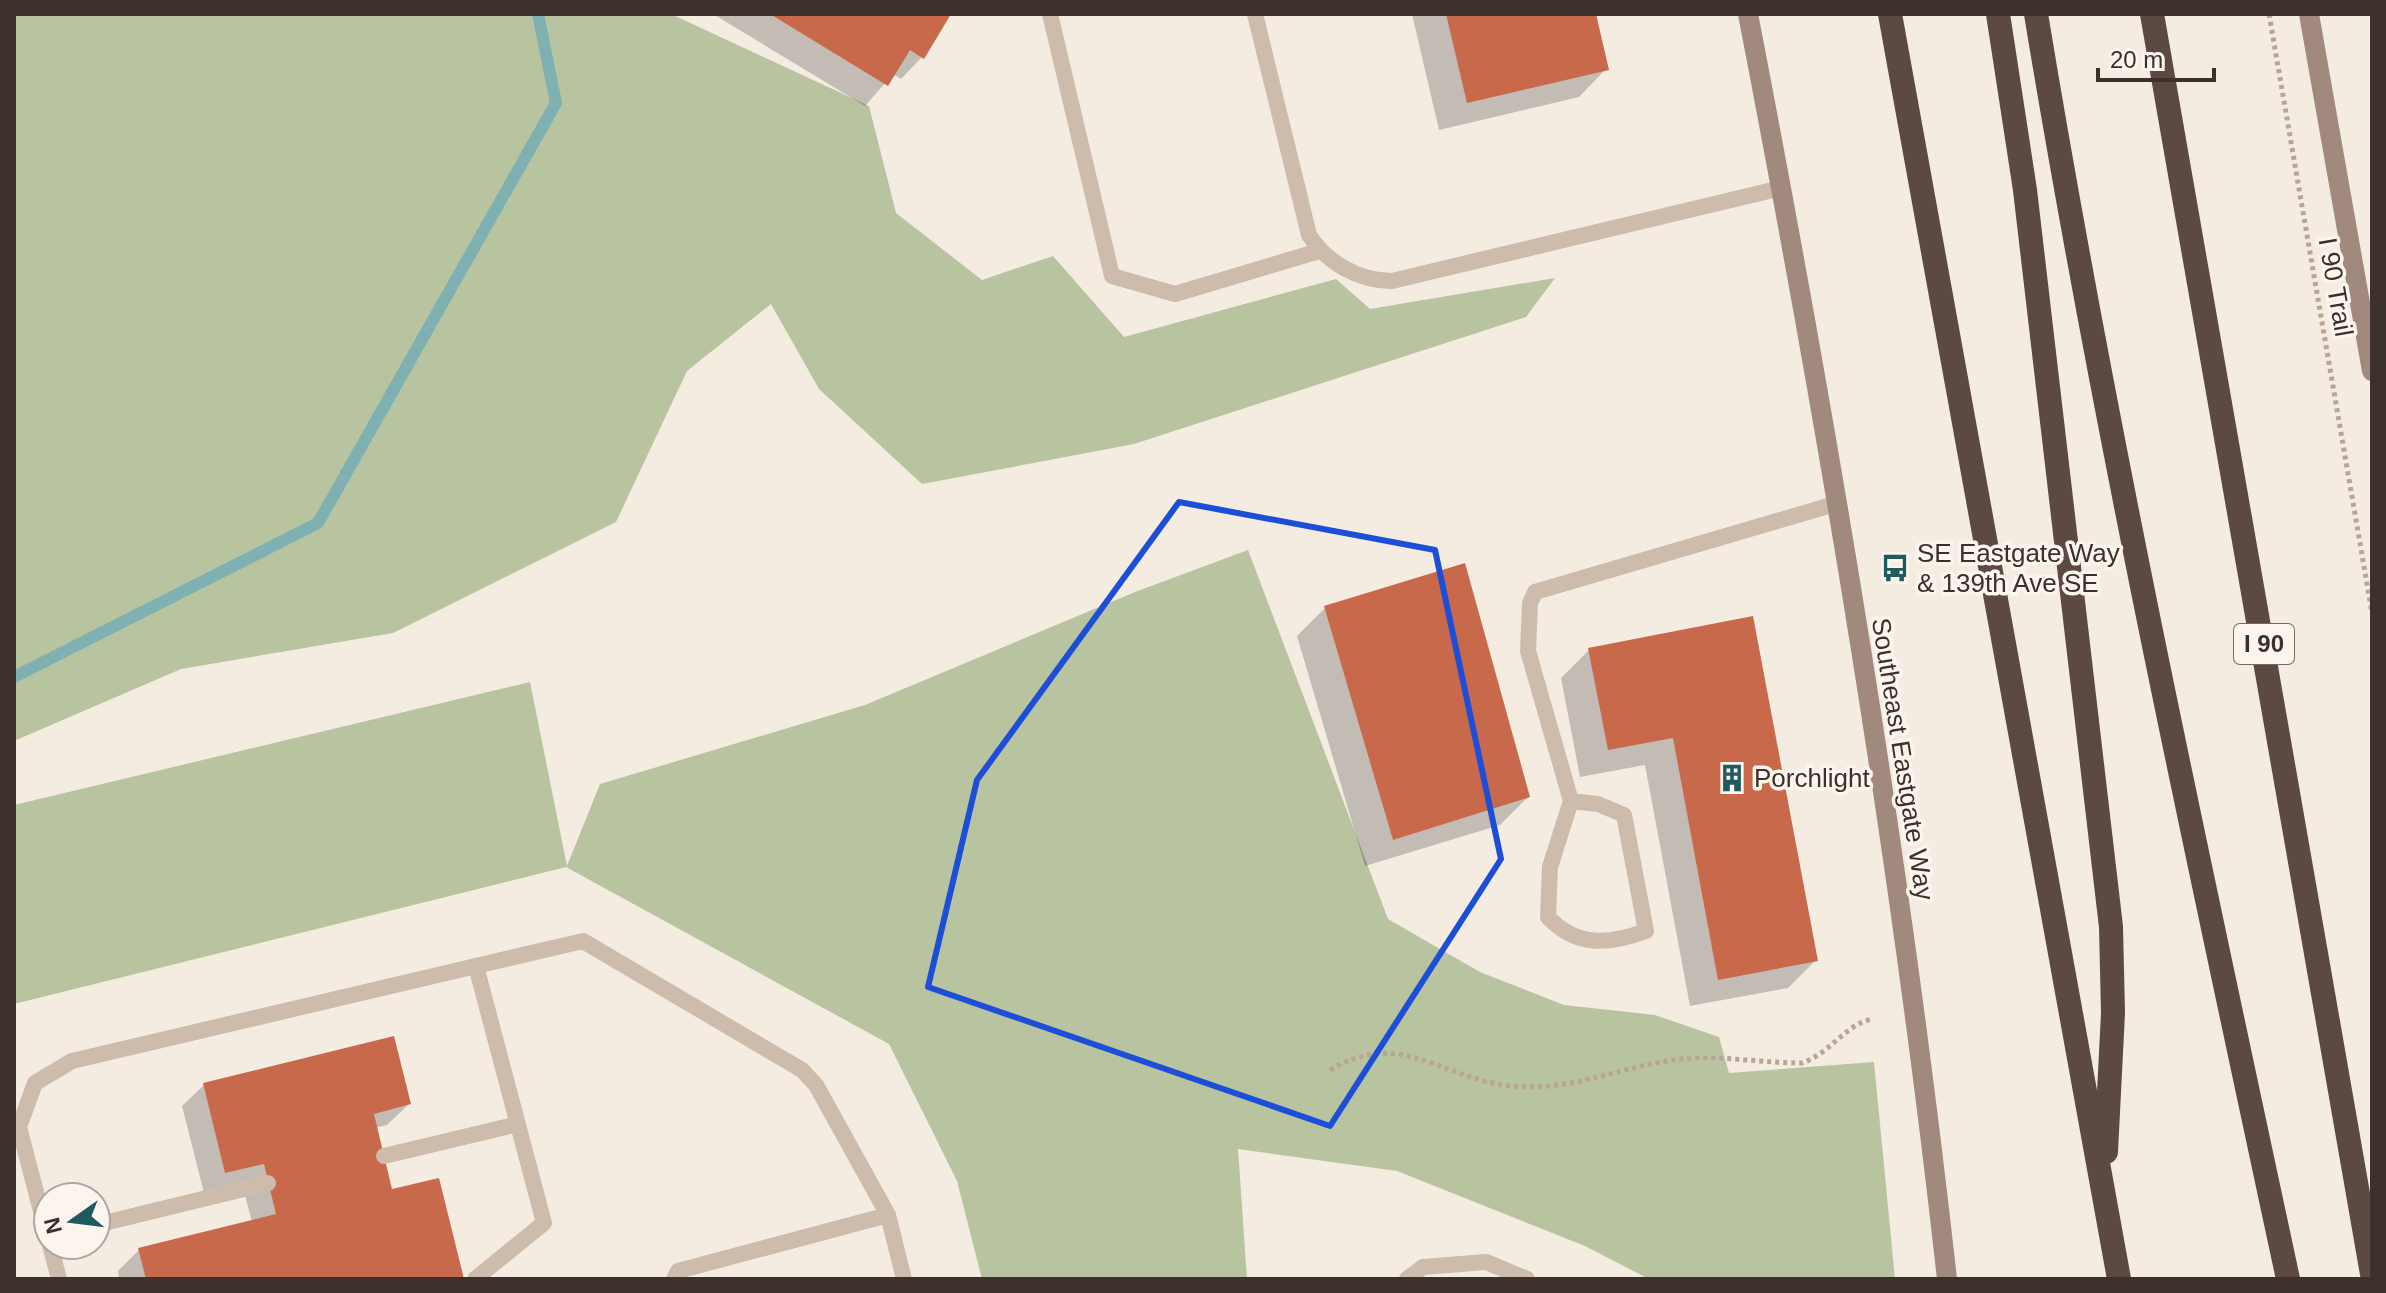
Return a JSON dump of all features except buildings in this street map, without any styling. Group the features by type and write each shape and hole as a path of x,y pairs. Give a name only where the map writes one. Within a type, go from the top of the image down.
{"highway":[{"path":"1890,14 2119,1279"},
{"path":"1998,14 2027,205 2111,927 2113,1013 2104,1197"},
{"path":"2036,14 2060,162 2169,728 2288,1279"},
{"name":"I 90","path":"2152,14 2313,917 2372,1274"}],"main road":[{"name":"Southeast Eastgate Way","path":"1748,14 1835,504 1921,1042 1947,1279"},
{"path":"2309,14 2372,371"}],"lane":[{"path":"1050,14 1112,276 1175,294 1319,251"},
{"path":"1255,14 1309,235 1319,251 1356,274 1374,281 1392,281 1781,188"},
{"path":"1571,801 1598,804 1624,815 1646,931 1625,939 1593,941 1564,934 1548,917 1550,867 1571,801 1528,651 1530,603 1535,592 1835,504"},
{"path":"33,1181 19,1127 35,1083 72,1061 583,941 802,1070 816,1085 888,1215 904,1279"},
{"path":"475,1279 544,1223 476,966"},
{"path":"384,1156 518,1124"},
{"path":"112,1221 268,1183"},
{"path":"674,1279 678,1271 888,1215"},
{"path":"1407,1279 1423,1267 1486,1262 1527,1279"}],"path":[{"name":"I 90 Trail","path":"2269,14 2372,613"},
{"path":"1330,1070 1355,1056 1399,1054 1417,1056 1467,1078 1512,1086 1557,1087 1676,1059 1802,1063 1818,1057 1859,1022 1873,1019"}],"highlighted area":[{"path":"1179,502 1435,550 1501,859 1330,1126 928,987 977,780"}],"green space":[{"path":"14,14 671,14 869,106 896,213 982,280 1053,256 1124,337 1336,279 1370,309 1555,278 1526,317 1134,444 922,484 819,389 771,304 687,371 616,522 393,633 181,669 14,741"},
{"path":"1248,550 1388,919 1480,972 1564,1005 1655,1015 1719,1037 1729,1073 1874,1062 1895,1279 1649,1279 1585,1246 1397,1171 1238,1149 1247,1279 982,1279 957,1181 889,1044 566,867 14,1004 14,805 530,682 567,866 600,784 865,705 1135,592"}],"waterway":[{"path":"14,677 318,523 556,103 538,14"}],"place":[{"name":"SE Eastgate Way & 139th Ave SE","path":"1895,568"},
{"name":"Porchlight","path":"1732,778"}]}
